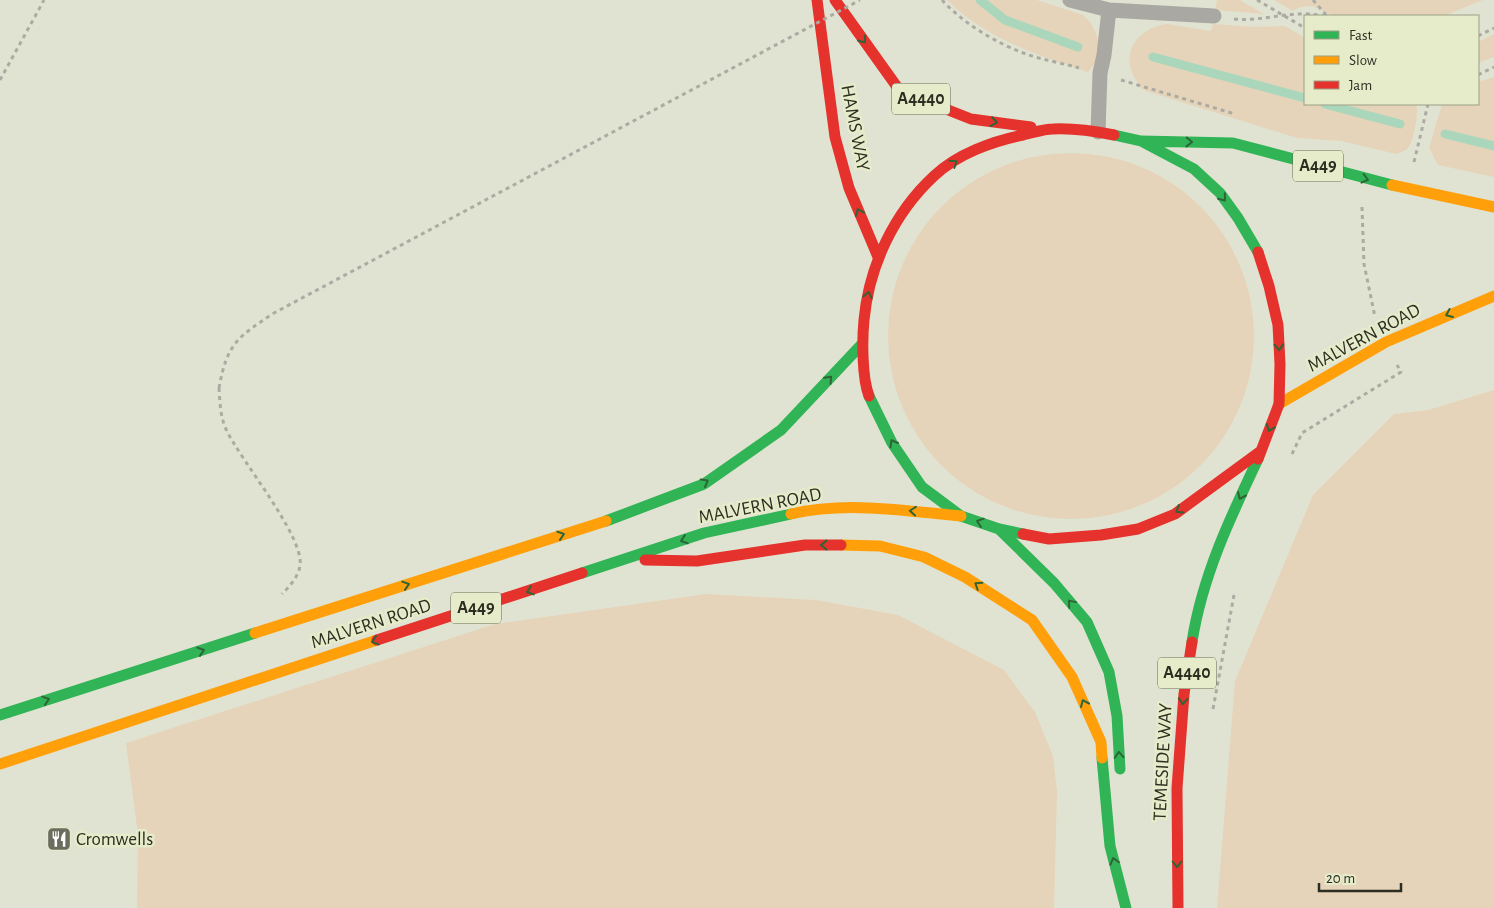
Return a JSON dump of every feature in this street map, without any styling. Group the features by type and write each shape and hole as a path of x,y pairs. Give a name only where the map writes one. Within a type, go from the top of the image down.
{"main road":[{"name":"HAMS WAY","path":"817,0 835,137 849,188 878,256"},
{"name":"A4440","path":"835,0 900,90 971,119 1052,130"},
{"path":"1261,451 1174,514 1138,529 1101,535 1049,539 999,529 962,516 922,487 892,443 868,392 862,344 866,298 878,256 894,226 914,197 935,176 960,158 1001,140 1052,130 1098,132 1141,140 1194,170 1220,193 1238,218 1258,252 1269,286 1278,325 1279,404"},
{"name":"A449","path":"1141,140 1233,143 1367,179 1494,207"},
{"name":"MALVERN ROAD","path":"1279,404 1386,342 1494,296"},
{"name":"MALVERN ROAD","path":"0,715 618,517 704,484 781,430 862,344"},
{"name":"TEMESIDE WAY","path":"1178,908 1177,788 1184,694 1196,615 1222,538 1261,451 1279,404"},
{"name":"MALVERN ROAD","path":"0,764 704,533 808,510 873,508 962,516"},
{"path":"999,529 1054,583 1087,622 1109,672 1117,716 1121,783"},
{"path":"626,559 697,561 805,545 880,546 924,556 965,577 1032,620 1072,676 1101,742 1110,846 1127,908"},
{"path":"1126,860 1127,908"}],"lane":[{"path":"1070,0 1109,10 1214,16"},
{"path":"1098,132 1100,73 1109,10"}],"path":[{"path":"0,80 44,0"},
{"path":"280,595 292,584 300,565 296,546 283,518 226,429 221,411 219,388 223,367 232,347 245,333 274,313 860,0"},
{"path":"942,0 954,13 989,36 1026,54 1100,73"},
{"path":"1257,0 1304,27"},
{"path":"1313,0 1326,15"},
{"path":"1214,16 1245,20 1303,14 1312,15"},
{"path":"1479,36 1494,28"},
{"path":"1479,74 1494,67"},
{"path":"1405,163 1414,165 1428,105"},
{"path":"1362,204 1364,264 1376,319"},
{"path":"1289,459 1302,433 1401,372"},
{"path":"1212,710 1234,593"}],"shaded area":[{"path":"947,0 1037,0 1083,15 1090,22 1098,41 1098,53 1095,63 1088,72 1013,44 978,25"},
{"path":"1217,0 1240,0 1264,14 1215,10"},
{"path":"1274,0 1483,0 1446,15 1332,15 1312,6 1300,7 1293,11"},
{"path":"1167,24 1211,31 1213,24 1254,27 1285,26 1304,37 1304,105 1416,105 1416,124 1410,145 1406,150 1396,154 1341,141 1297,138 1143,90 1131,68 1131,49 1145,32"},
{"path":"1494,34 1494,57 1479,63 1479,42"},
{"path":"1494,77 1494,177 1438,165 1429,148 1442,105 1479,105 1479,82"},
{"path":"1071,153 1107,157 1141,167 1173,184 1200,207 1223,234 1240,266 1250,300 1254,336 1250,372 1240,406 1223,438 1200,465 1173,488 1141,505 1107,515 1071,519 1035,515 1001,505 969,488 942,465 919,438 902,406 892,372 888,336 892,300 902,266 919,234 942,207 969,184 1001,167 1035,157"},
{"path":"1494,390 1494,908 1217,908 1235,681 1313,495 1394,414 1428,410"},
{"path":"706,594 816,600 898,615 1004,670 1035,712 1053,756 1057,792 1054,908 137,908 138,835 126,743 495,624"}],"waterway":[{"path":"980,0 1005,20 1078,47"},
{"path":"1153,57 1304,98"},
{"path":"1329,105 1400,124"},
{"path":"1445,134 1494,146"}],"traffic: fast":[{"path":"1114,135 1141,141 1194,169 1220,193 1238,218 1258,252"},
{"path":"1141,141 1233,143 1392,185"},
{"path":"606,521 704,484 781,430 862,344"},
{"path":"869,396 892,443 922,487 961,516 999,529 1023,534"},
{"path":"1192,642 1203,594 1218,548 1258,459"},
{"path":"582,573 704,533 791,514"},
{"path":"999,529 1054,583 1087,622 1109,672 1117,716 1120,769"},
{"path":"0,715 255,633"},
{"path":"1102,758 1110,846 1126,908"}],"traffic: slow":[{"path":"1392,185 1494,207"},
{"path":"1279,404 1386,342 1494,296"},
{"path":"791,514 833,508 876,508 961,516"},
{"path":"255,633 606,521"},
{"path":"841,545 880,546 924,557 965,577 1032,620 1072,677 1101,742 1102,758"},
{"path":"0,764 377,640"}],"traffic: jam":[{"path":"817,0 835,137 849,188 878,257"},
{"path":"835,0 900,91 971,119 1031,127"},
{"path":"869,396 864,369 863,338 871,280 886,242 896,224 907,207 934,176 964,155 1000,141 1038,131 1076,129 1114,135"},
{"path":"1258,252 1269,286 1278,325 1280,364 1279,404 1258,459"},
{"path":"1023,534 1049,539 1101,535 1138,529 1175,514 1261,451"},
{"path":"645,560 697,561 805,545 841,545"},
{"path":"377,640 582,573"},
{"path":"1178,908 1177,788 1184,694 1192,642"}],"place":[{"name":"Cromwells","path":"59,839"}]}
